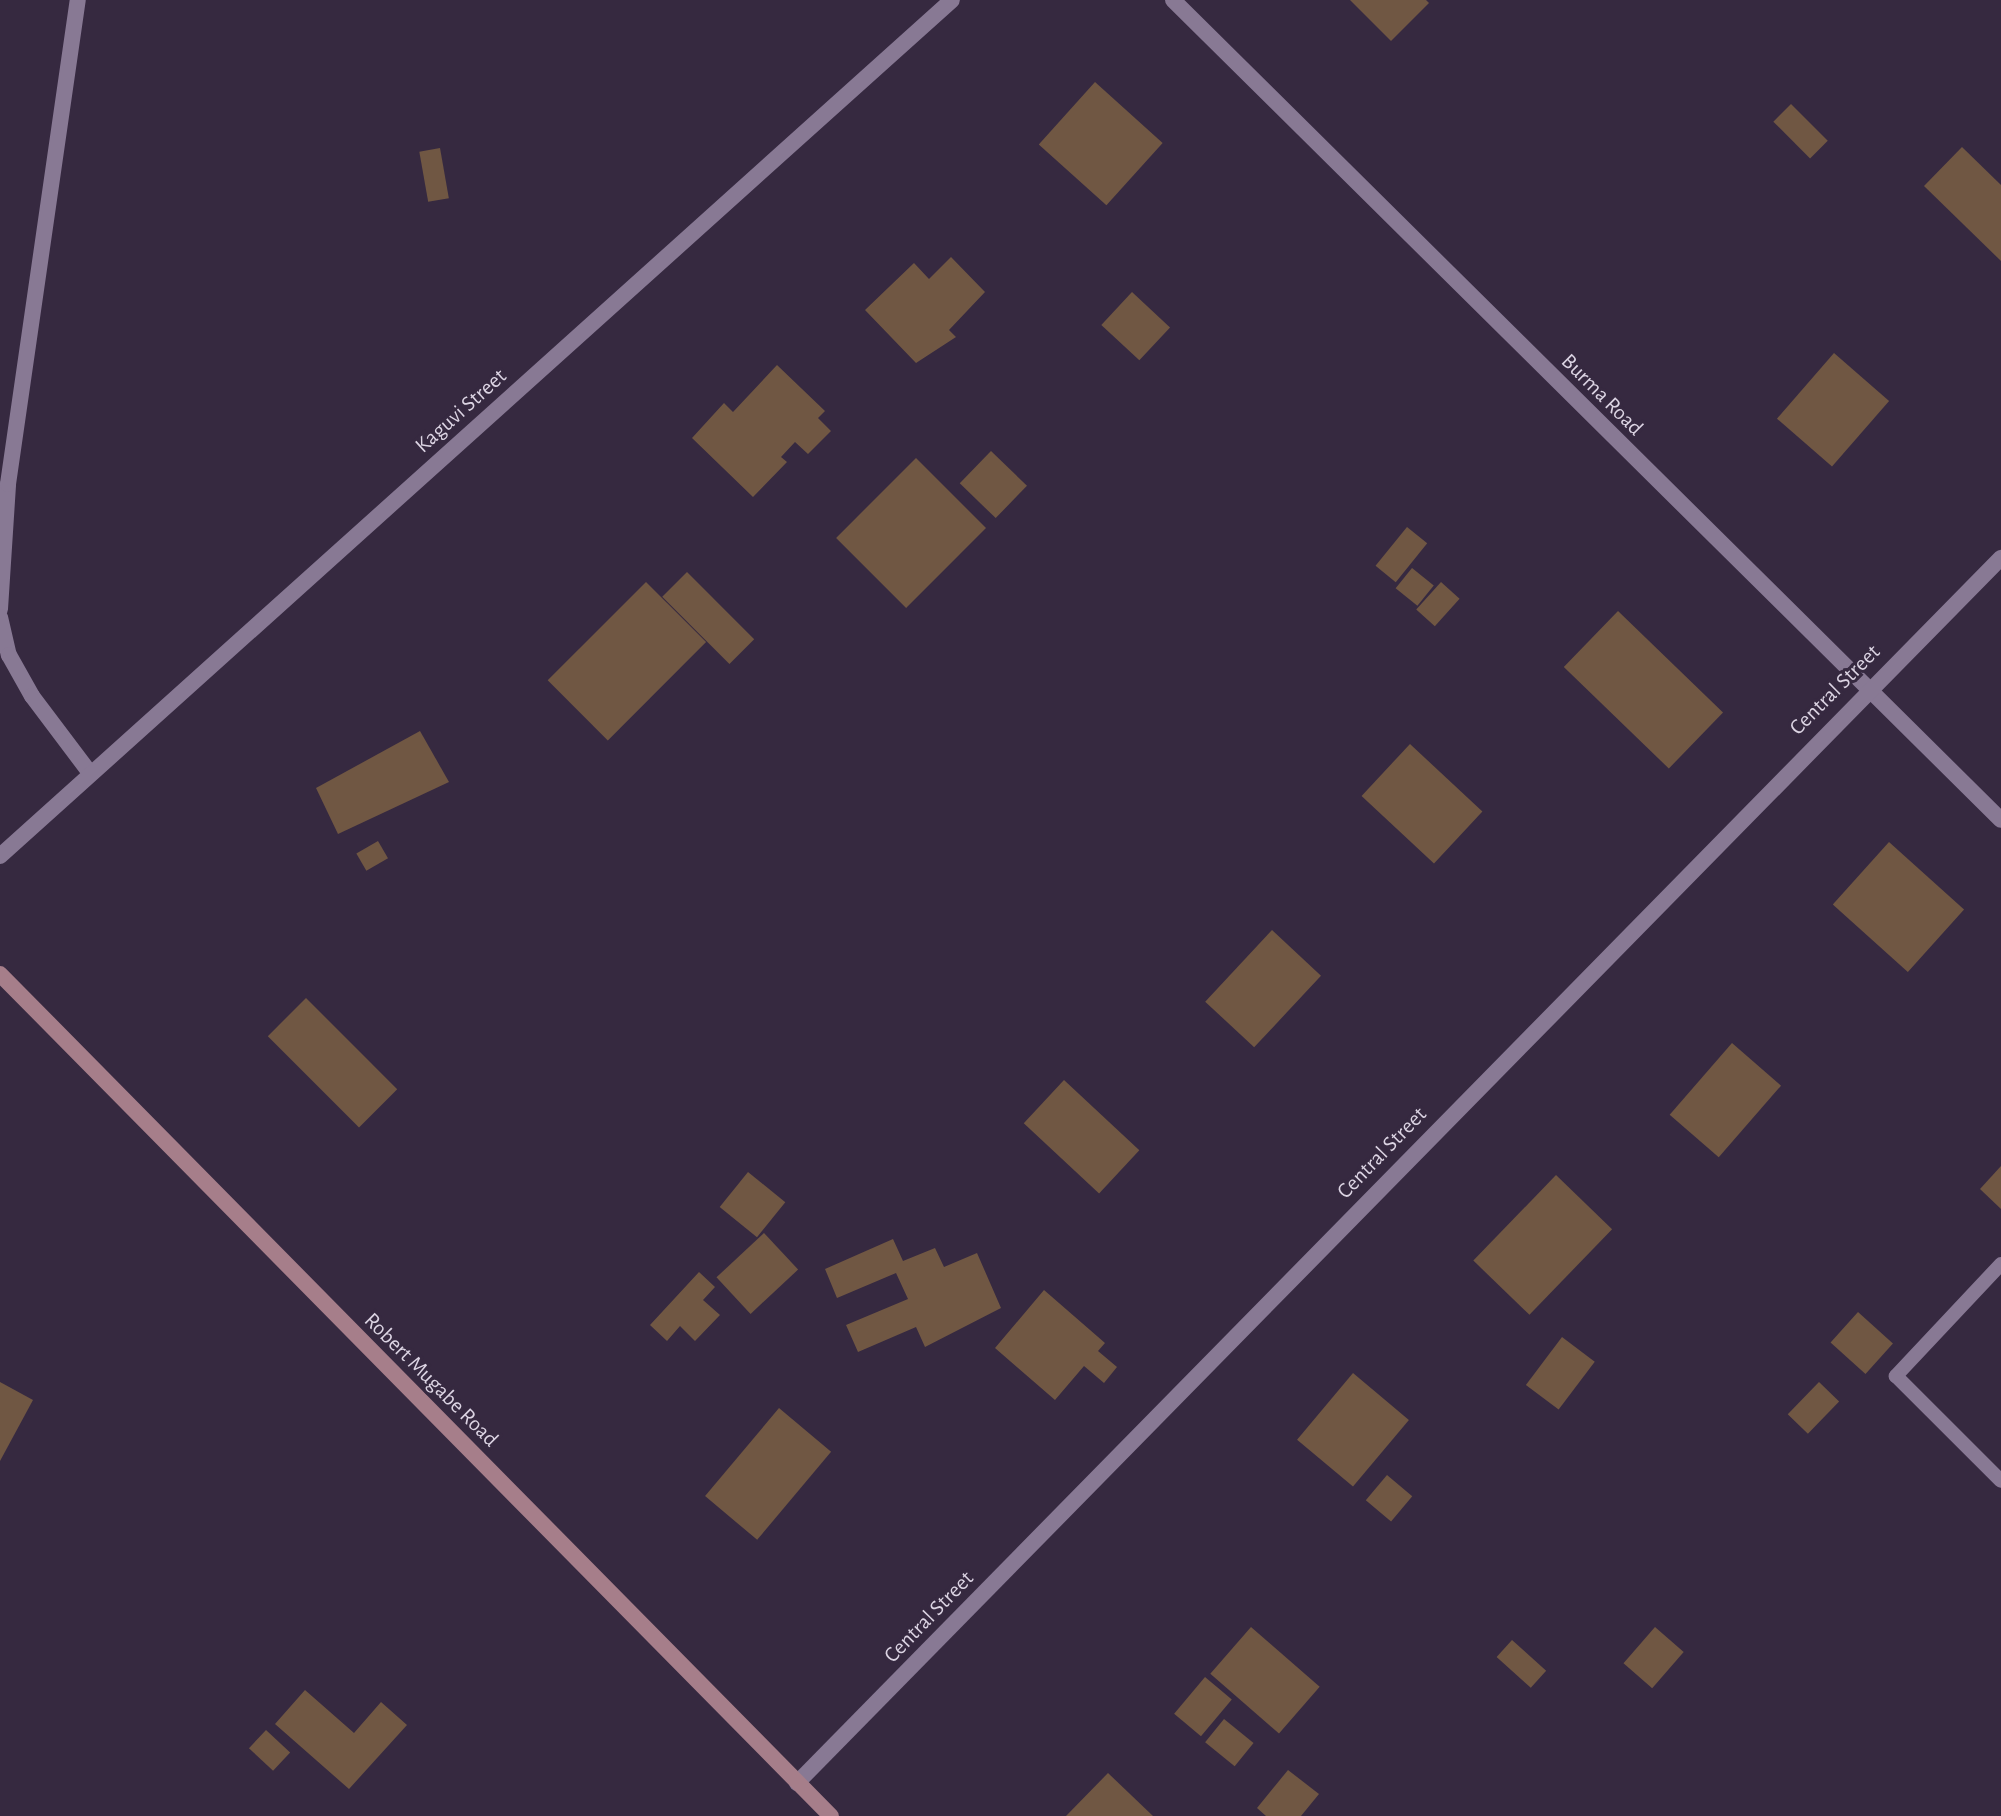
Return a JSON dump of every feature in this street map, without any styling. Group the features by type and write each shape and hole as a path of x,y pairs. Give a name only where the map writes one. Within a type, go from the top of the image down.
{"main road":[{"name":"Robert Mugabe Road","path":"0,974 831,1816"}],"street":[{"path":"0,609 8,484 78,0"},
{"name":"Kaguvi Street","path":"0,856 952,0"},
{"name":"Burma Road","path":"1173,0 2001,820"},
{"name":"Central Street","path":"797,1783 1867,688 2001,558"},
{"path":"0,617 9,655 32,696 90,773"}],"lane":[{"path":"2001,1264 1896,1376 2001,1481"}],"building":[{"path":"1350,0 1426,0 1429,3 1391,41"},
{"path":"1095,82 1163,143 1106,205 1039,144"},
{"path":"1791,104 1828,141 1810,158 1773,122"},
{"path":"1962,147 2001,185 2001,261 1924,186"},
{"path":"440,148 449,198 428,202 419,152"},
{"path":"951,257 985,292 949,330 956,337 916,363 865,310 914,263 929,279"},
{"path":"1132,292 1170,327 1139,360 1101,325"},
{"path":"1834,353 1889,401 1832,467 1777,419"},
{"path":"777,365 825,411 818,418 831,431 808,454 795,442 781,457 787,462 753,497 692,438 724,403 733,412"},
{"path":"991,451 1027,486 996,518 960,483"},
{"path":"916,458 986,528 906,608 836,538"},
{"path":"1407,527 1427,543 1396,582 1376,566"},
{"path":"1412,568 1434,586 1417,606 1396,588"},
{"path":"687,572 754,639 729,664 662,597"},
{"path":"646,582 706,642 608,740 548,680"},
{"path":"1441,582 1460,599 1435,626 1416,609"},
{"path":"1618,611 1723,712 1669,769 1564,667"},
{"path":"420,731 449,782 338,834 316,788"},
{"path":"1410,744 1482,812 1434,863 1362,796"},
{"path":"378,841 388,858 366,871 356,854"},
{"path":"1889,842 1964,910 1908,972 1833,904"},
{"path":"1272,930 1321,976 1254,1047 1205,1002"},
{"path":"306,998 397,1089 359,1127 268,1036"},
{"path":"1732,1043 1781,1086 1719,1157 1670,1115"},
{"path":"1064,1080 1139,1150 1099,1193 1024,1123"},
{"path":"2001,1166 2001,1209 1980,1189"},
{"path":"748,1172 785,1202 757,1237 720,1207"},
{"path":"1556,1175 1612,1229 1529,1315 1473,1261"},
{"path":"764,1233 798,1270 751,1314 716,1277"},
{"path":"893,1239 903,1261 935,1248 944,1267 977,1253 1001,1308 925,1347 916,1327 858,1352 846,1325 908,1299 896,1273 837,1298 825,1269"},
{"path":"699,1272 715,1287 703,1300 720,1315 695,1341 680,1326 667,1341 650,1325"},
{"path":"1044,1290 1105,1343 1098,1351 1117,1367 1104,1383 1084,1366 1055,1400 995,1348"},
{"path":"1858,1312 1893,1343 1865,1374 1831,1342"},
{"path":"1562,1337 1595,1362 1559,1410 1526,1385"},
{"path":"1353,1373 1409,1420 1353,1487 1297,1440"},
{"path":"0,1382 33,1400 0,1461"},
{"path":"1819,1382 1839,1401 1808,1434 1788,1414"},
{"path":"779,1408 831,1452 757,1540 705,1496"},
{"path":"1387,1475 1412,1496 1391,1521 1366,1500"},
{"path":"1251,1627 1320,1687 1279,1733 1210,1674"},
{"path":"1655,1627 1684,1652 1652,1688 1624,1663"},
{"path":"1512,1640 1546,1671 1531,1688 1497,1657"},
{"path":"1205,1677 1232,1699 1201,1736 1174,1714"},
{"path":"305,1690 354,1733 381,1702 407,1725 349,1789 275,1724"},
{"path":"1224,1719 1254,1743 1235,1766 1205,1742"},
{"path":"266,1730 290,1753 273,1771 249,1748"},
{"path":"1288,1770 1319,1794 1301,1816 1266,1816 1257,1808"},
{"path":"1108,1773 1153,1816 1066,1816"}]}
